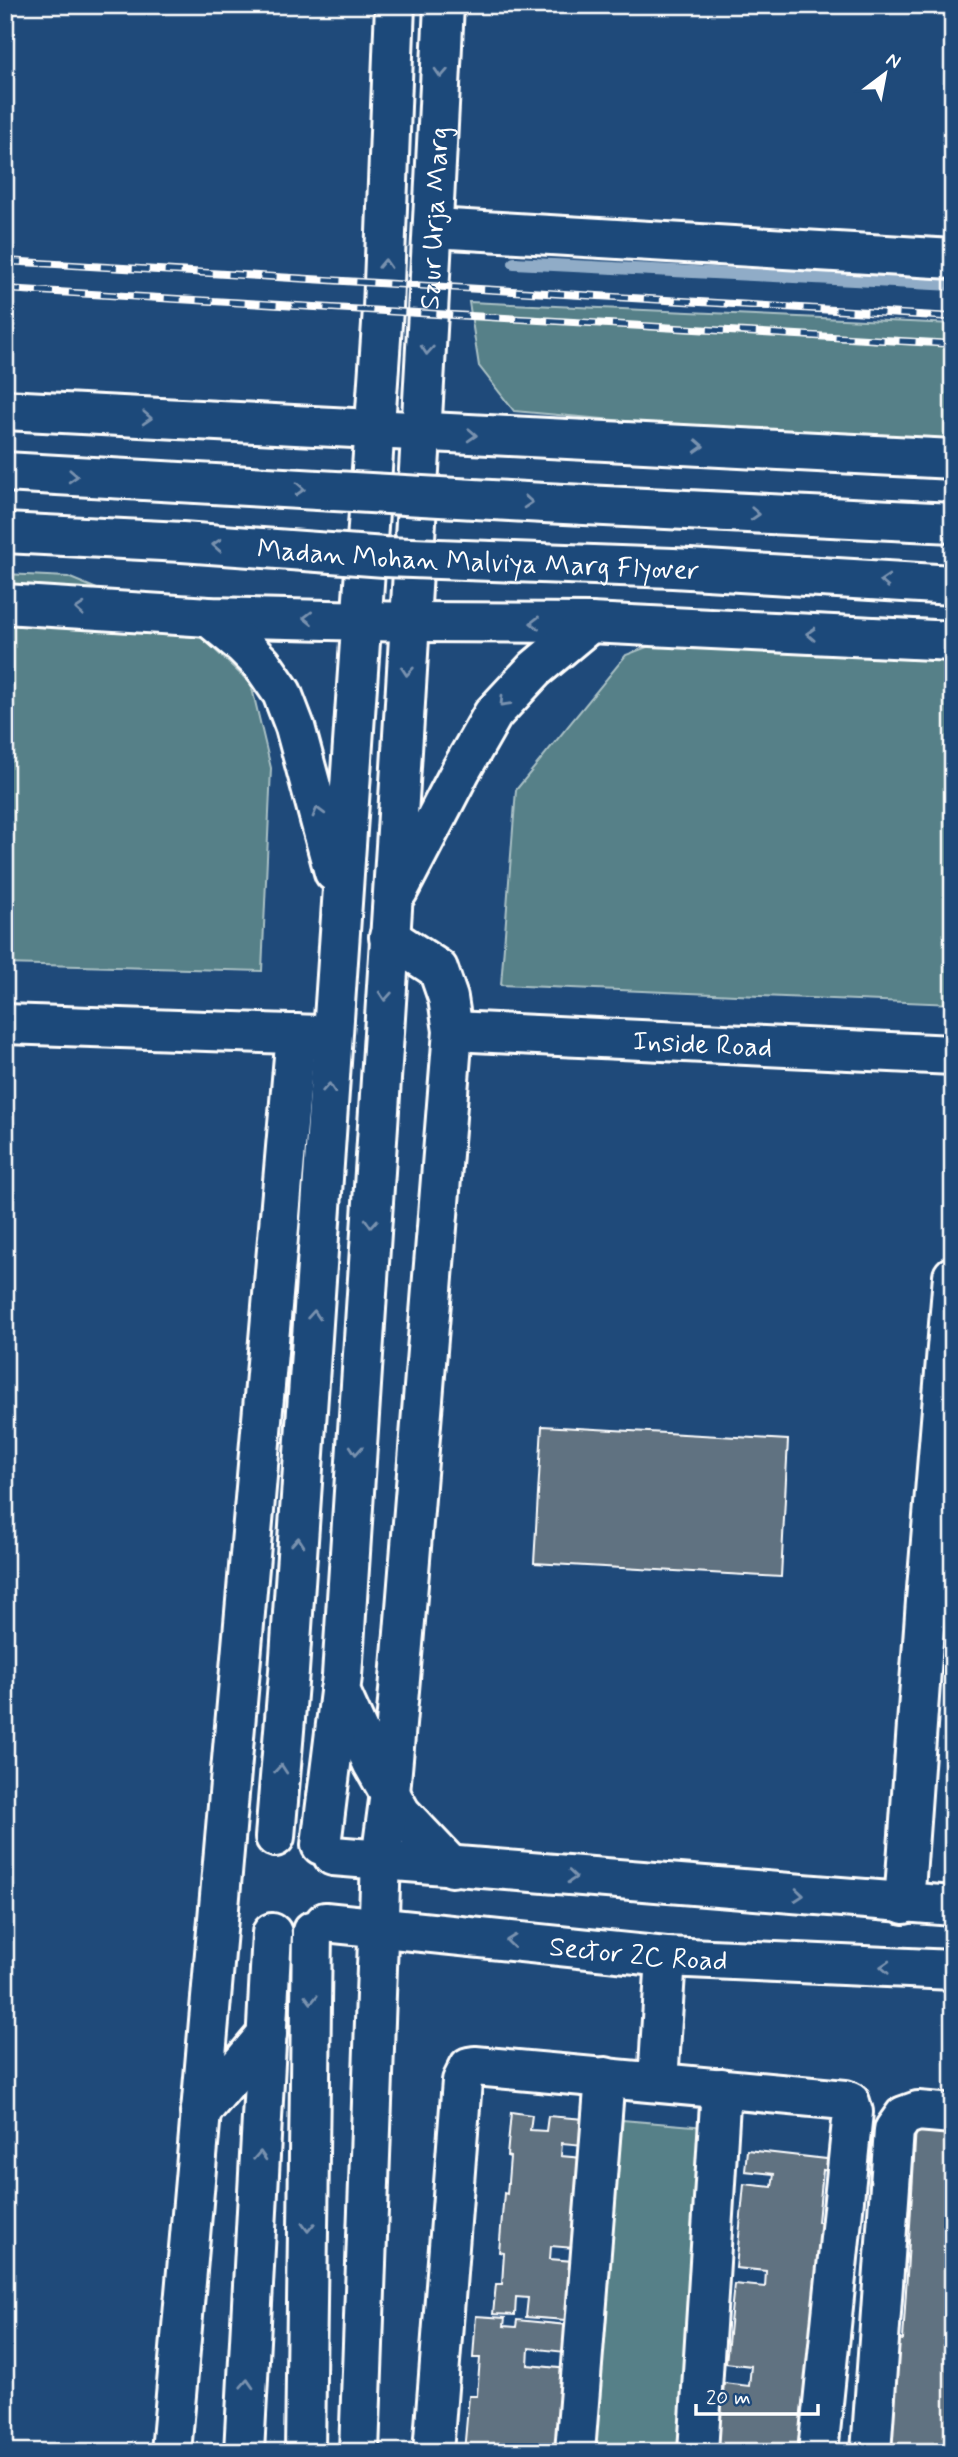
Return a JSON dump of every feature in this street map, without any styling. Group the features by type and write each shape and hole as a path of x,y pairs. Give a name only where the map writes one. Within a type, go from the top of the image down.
{"street":[{"name":"Saur Urja Marg","path":"314,1035 341,901 383,309 395,5"},
{"name":"Saur Urja Marg","path":"327,1851 411,622 444,5"},
{"path":"433,228 953,259"},
{"path":"5,410 953,459"},
{"name":"Madan Mohan Malviya Marg Flyover","path":"5,472 953,523"},
{"name":"Madan Mohan Malviya Marg Flyover","path":"5,533 182,542 397,558 673,568 953,585"},
{"path":"5,604 209,617 590,623 953,641"},
{"path":"209,617 262,664 282,693 295,727 341,901"},
{"path":"359,2452 381,1860 390,1793 453,1031 448,998 438,969 391,920 461,770 493,714 536,669 590,623"},
{"path":"5,1024 314,1035"},
{"name":"Inside Road","path":"453,1031 953,1055"},
{"path":"275,1837 290,1657 314,1035"},
{"path":"171,2452 200,2113 314,1035"},
{"path":"904,1904 939,1602 953,1276"},
{"path":"340,1690 372,1762 401,1813 452,1867"},
{"path":"300,1835 316,1840 339,1866 342,1882 340,1899 332,1915 319,1927 288,1936 272,1933 258,1924 247,1911 241,1895 240,1879 244,1863 254,1850 275,1837 300,1835"},
{"path":"327,1851 452,1867 953,1906"},
{"path":"305,2452 319,1927"},
{"name":"Sector 2C Road","path":"319,1927 378,1928 666,1956 953,1970"},
{"path":"244,2452 272,1933"},
{"path":"658,2082 666,1956"},
{"path":"200,2113 267,2034"},
{"path":"433,2452 464,2074 469,2067 475,2066 845,2100 853,2106 818,2452"},
{"path":"575,2452 605,2077"},
{"path":"698,2452 721,2088"},
{"path":"871,2452 894,2130 904,2116 918,2111 953,2114"}],"green space":[{"path":"469,302 953,324 953,447 857,442 514,411 479,366"},
{"path":"5,574 68,577 192,628 251,684 271,768 262,971 5,964"},
{"path":"743,610 953,620 953,1004 501,985 516,790 626,655"},
{"path":"622,2120 705,2127 679,2452 595,2452"}],"building":[{"path":"542,1426 788,1440 781,1577 534,1563"},
{"path":"511,2112 532,2115 530,2130 546,2131 548,2116 597,2120 595,2146 562,2143 561,2156 594,2159 586,2249 551,2246 550,2259 585,2262 579,2321 526,2317 528,2298 516,2297 515,2315 493,2314 496,2284 502,2284 504,2253 499,2252 504,2193 507,2194"},
{"path":"916,2126 953,2128 953,2452 886,2452 893,2338 903,2340"},
{"path":"747,2150 835,2160 834,2172 823,2170 818,2222 829,2224 814,2370 806,2369 801,2418 807,2419 803,2452 717,2452 724,2383 749,2386 751,2366 726,2363 734,2284 765,2287 766,2271 736,2268 744,2184 772,2187 774,2174 745,2171"},
{"path":"476,2316 505,2318 504,2326 516,2327 517,2320 567,2325 565,2352 529,2348 528,2365 569,2369 562,2452 464,2452 469,2396 477,2396 480,2358 473,2358"}],"waterway":[{"path":"514,263 953,285"}],"railway":[{"path":"5,261 953,317"},
{"path":"5,289 953,344"}]}
